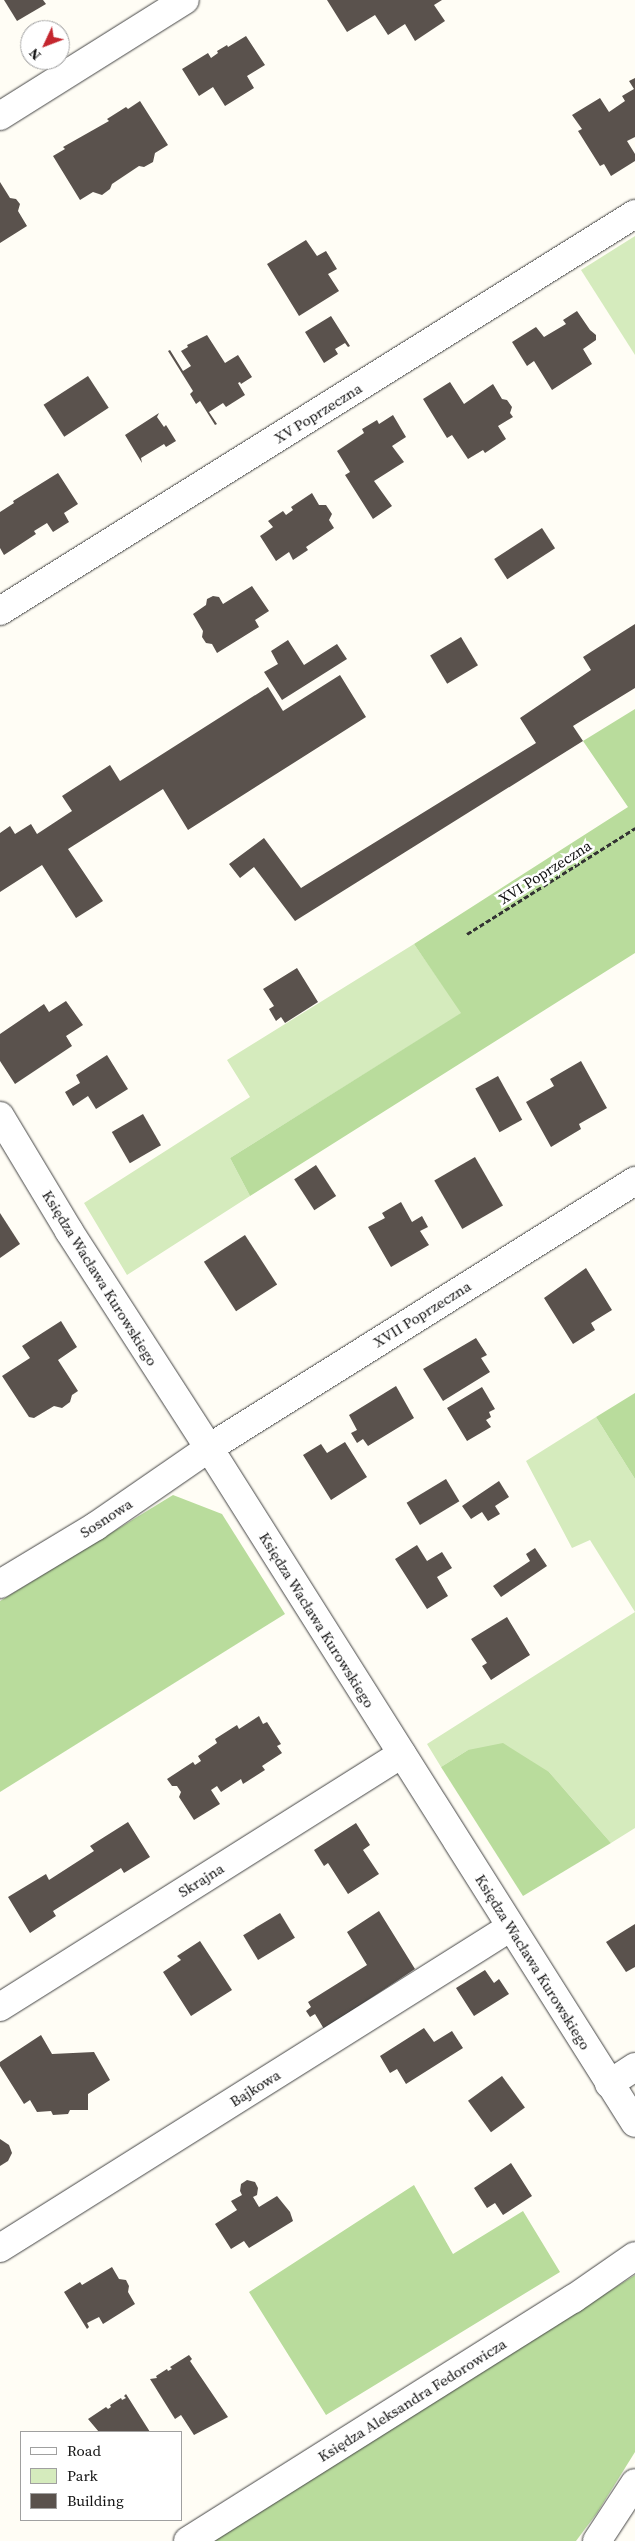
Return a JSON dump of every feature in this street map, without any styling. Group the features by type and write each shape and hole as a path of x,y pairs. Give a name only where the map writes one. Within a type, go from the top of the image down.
{"street":[{"path":"0,116 185,0"},
{"name":"XV Poprzeczna","path":"0,611 635,214"},
{"name":"Księdza Wacława Kurowskiego","path":"0,1116 69,1231 210,1448 635,2123"},
{"name":"XVII Poprzeczna","path":"210,1448 635,1181"},
{"name":"Sosnowa","path":"0,1584 96,1526 210,1448"},
{"name":"Skrajna","path":"0,2007 402,1754"},
{"name":"Bajkowa","path":"0,2248 511,1927"},
{"path":"609,2084 635,2066"},
{"name":"Księdza Aleksandra Fedorowicza","path":"188,2541 565,2304 635,2256"},
{"path":"597,2541 635,2483"}],"path":[{"name":"XVI Poprzeczna","path":"467,934 635,828"}],"green space":[{"path":"635,236 635,355 581,270"},
{"path":"635,709 635,953 250,1196 230,1158 461,1013 414,944 628,807 583,741"},
{"path":"414,944 462,1013 230,1158 250,1196 127,1275 84,1203 250,1097 227,1060"},
{"path":"635,1393 635,1479 596,1417"},
{"path":"596,1417 635,1479 635,1612 590,1540 572,1548 526,1461"},
{"path":"173,1495 222,1514 285,1614 0,1792 0,1601"},
{"path":"635,1612 635,1828 611,1843 549,1772 468,1750 441,1767 427,1744"},
{"path":"503,1743 549,1772 611,1843 523,1896 441,1767 468,1750"},
{"path":"414,2185 453,2254 523,2211 560,2272 326,2415 249,2292"},
{"path":"635,2275 635,2452 597,2513 576,2541 213,2541"}],"building":[{"path":"4,0 43,0 46,4 17,21"},
{"path":"327,0 442,0 434,5 445,21 415,41 405,24 388,35 375,15 347,32"},
{"path":"246,36 265,65 247,76 254,88 225,106 213,87 199,96 182,69 208,53 211,58 218,53 217,51 227,45 228,47"},
{"path":"635,78 635,137 627,141 635,154 635,161 611,176 604,164 600,166 578,131 582,129 572,115 600,98 609,112 625,101 622,96 634,89 629,81"},
{"path":"140,101 168,145 155,153 153,162 144,167 139,166 112,184 110,189 102,195 93,192 80,200 53,156 65,149 63,147 109,121 107,119"},
{"path":"0,182 10,198 16,199 20,204 18,211 27,226 0,243"},
{"path":"306,240 317,256 326,251 337,269 328,274 339,291 299,316 267,264"},
{"path":"577,311 590,330 596,335 596,340 583,349 592,364 552,390 534,361 527,366 512,342 536,327 544,337 566,324 563,320"},
{"path":"331,316 350,346 348,347 345,343 335,349 338,354 324,363 305,332"},
{"path":"207,335 225,363 238,355 252,377 241,384 240,382 238,383 245,395 226,407 223,403 209,412 217,424 215,425 200,401 196,404 190,394 193,391 168,351 170,350 183,371 191,366 181,351 188,347 187,345"},
{"path":"88,376 109,408 64,437 44,405"},
{"path":"450,382 464,404 493,384 502,399 507,400 512,407 510,413 513,417 498,426 506,439 485,453 483,450 468,459 452,435 447,438 423,399"},
{"path":"159,413 157,417 164,427 166,425 176,441 166,447 164,444 141,458 142,463 125,435"},
{"path":"393,415 406,437 392,446 404,462 374,481 392,506 373,519 345,475 350,472 337,451 364,433 362,429 377,420 379,424"},
{"path":"58,473 78,504 64,513 69,522 53,532 47,523 34,531 36,534 4,555 0,548 0,512 14,503 13,501"},
{"path":"312,493 319,505 326,505 332,514 329,520 334,528 306,547 308,550 293,560 289,552 276,561 260,536 273,527 268,521 283,511 286,515 293,510 291,507"},
{"path":"542,528 555,548 507,579 494,559"},
{"path":"252,586 269,611 255,620 259,627 217,653 212,644 206,643 202,637 203,631 193,614 206,605 207,599 213,596 219,597 223,604"},
{"path":"635,624 635,688 573,726 583,741 295,921 254,867 240,878 229,864 264,838 301,888 536,743 520,718 591,670 583,657"},
{"path":"461,637 478,665 447,684 430,656"},
{"path":"288,640 304,665 337,644 347,659 282,700 264,672 278,664 271,651"},
{"path":"340,675 366,717 188,830 163,789 68,849 103,901 76,918 42,865 0,892 0,833 10,826 15,834 31,824 37,834 72,811 62,796 110,765 120,781 268,687 283,711"},
{"path":"297,968 318,1002 285,1023 281,1017 276,1021 269,1009 274,1006 263,989"},
{"path":"66,1001 83,1025 66,1036 72,1046 15,1084 0,1061 0,1034 44,1004 49,1012"},
{"path":"107,1055 128,1089 96,1109 88,1096 73,1106 65,1092 80,1083 76,1075"},
{"path":"581,1061 607,1108 579,1124 581,1129 551,1147 526,1102 554,1086 550,1079"},
{"path":"498,1076 522,1120 500,1132 475,1089"},
{"path":"143,1114 161,1145 130,1163 112,1132"},
{"path":"475,1157 503,1205 462,1229 434,1180"},
{"path":"316,1165 336,1196 314,1210 294,1179"},
{"path":"401,1202 412,1222 422,1216 428,1227 420,1231 429,1245 391,1267 368,1227 385,1218 382,1213"},
{"path":"0,1213 20,1244 0,1258"},
{"path":"245,1235 277,1284 236,1311 204,1262"},
{"path":"586,1268 612,1310 591,1323 595,1330 573,1344 544,1298"},
{"path":"61,1321 77,1347 58,1360 78,1391 72,1395 70,1402 62,1408 54,1406 34,1418 29,1417 2,1376 30,1358 22,1346"},
{"path":"476,1338 487,1355 481,1358 490,1372 443,1401 423,1369"},
{"path":"396,1386 414,1418 368,1446 363,1439 357,1443 351,1433 357,1430 349,1415"},
{"path":"482,1387 495,1409 489,1412 491,1417 486,1420 491,1427 467,1441 447,1408"},
{"path":"345,1442 367,1477 331,1500 303,1455 321,1444 327,1453"},
{"path":"446,1479 459,1501 420,1525 407,1503"},
{"path":"499,1481 509,1497 495,1506 500,1514 488,1521 482,1512 471,1519 462,1506"},
{"path":"417,1545 427,1561 442,1552 452,1568 437,1577 448,1596 427,1609 395,1559"},
{"path":"535,1548 547,1566 501,1597 493,1586 530,1561 526,1554"},
{"path":"507,1617 530,1655 491,1680 482,1666 487,1663 471,1639"},
{"path":"259,1716 263,1724 267,1722 281,1744 277,1746 282,1753 262,1766 265,1770 243,1784 241,1779 221,1792 217,1786 211,1790 220,1804 194,1820 179,1797 181,1792 177,1786 172,1786 167,1779 193,1762 195,1765 201,1761 198,1756 217,1743 215,1739 237,1725 239,1729"},
{"path":"128,1822 150,1857 124,1873 121,1868 53,1911 56,1916 30,1933 8,1897 46,1874 49,1880 94,1851 90,1846"},
{"path":"356,1823 370,1845 363,1850 379,1874 348,1894 328,1863 324,1866 314,1850"},
{"path":"379,1911 415,1969 324,2029 315,2014 310,2017 306,2011 311,2007 308,2002 367,1965 347,1932"},
{"path":"280,1913 295,1938 258,1960 243,1935"},
{"path":"635,1924 635,1967 626,1972 606,1942"},
{"path":"200,1941 232,1990 191,2016 163,1972 181,1960 177,1956"},
{"path":"485,1970 494,1983 499,1979 509,1994 474,2016 456,1988"},
{"path":"424,2028 434,2042 452,2031 463,2048 406,2084 397,2069 390,2073 380,2056"},
{"path":"41,2035 52,2054 94,2052 110,2080 88,2094 88,2110 70,2110 68,2114 53,2115 51,2111 37,2112 30,2100 24,2104 0,2066 0,2062"},
{"path":"502,2076 525,2108 491,2132 468,2101"},
{"path":"0,2139 9,2145 12,2153 8,2161 0,2166"},
{"path":"511,2163 532,2196 503,2215 495,2203 487,2208 474,2188"},
{"path":"247,2180 255,2182 258,2188 257,2195 253,2197 259,2207 277,2196 290,2212 293,2221 249,2248 244,2241 231,2249 215,2224 237,2210 231,2201 242,2195 240,2191 241,2184"},
{"path":"112,2267 119,2279 126,2280 129,2286 128,2292 135,2304 103,2324 99,2317 87,2323 89,2327 87,2329 64,2292 80,2282 82,2285"},
{"path":"189,2355 192,2359 190,2361 228,2417 194,2435 181,2415 175,2419 150,2379 157,2378 156,2376 167,2369 168,2371 172,2369 170,2367"},
{"path":"126,2394 149,2431 98,2431 88,2419 106,2407 108,2409 111,2407 110,2405 121,2398 122,2400 126,2398 124,2396"}]}
